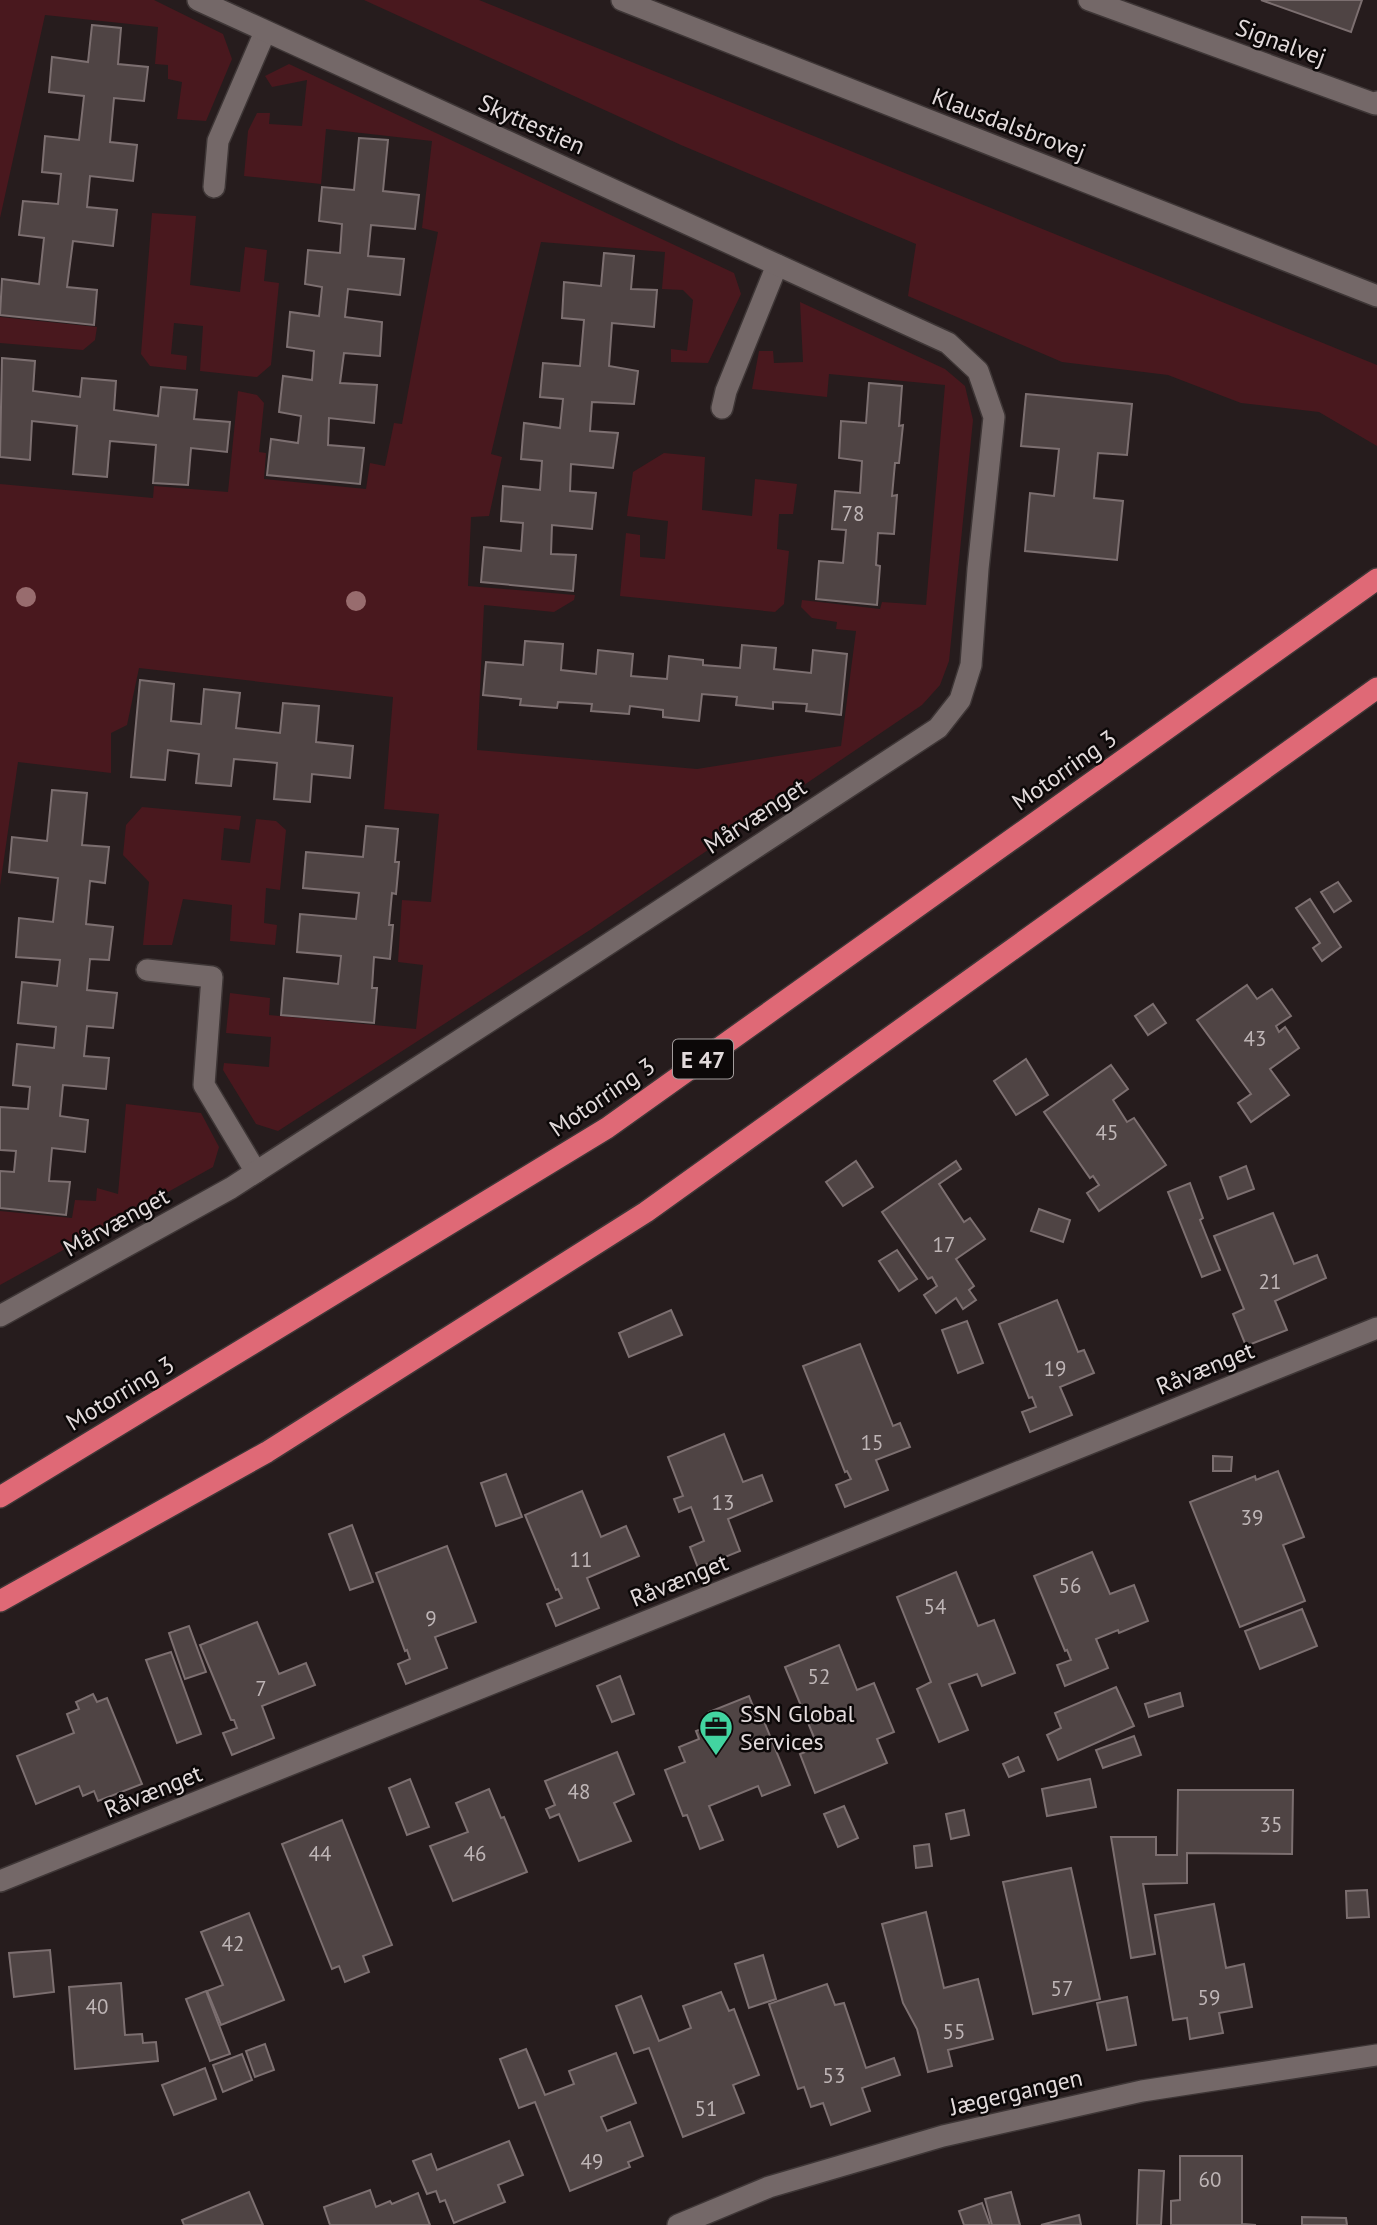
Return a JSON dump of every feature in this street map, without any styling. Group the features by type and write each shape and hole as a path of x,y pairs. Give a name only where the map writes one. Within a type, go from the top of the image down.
{"highway":[{"name":"Motorring 3","path":"0,1496 607,1128 1377,579"},
{"path":"0,1601 267,1452 646,1212 1377,688"}],"street":[{"name":"Skyttestien","path":"198,0 948,343"},
{"name":"Klausdalsbrovej","path":"622,0 1377,296"},
{"name":"Signalvej","path":"1088,0 1375,104 1377,102"},
{"path":"214,187 218,141 265,32"},
{"path":"722,408 726,391 777,265"},
{"name":"Mårvænget","path":"0,1316 231,1188 605,947 938,727 960,700 971,665 994,417 978,371 948,343"},
{"path":"147,970 212,977 204,1085 256,1172"},
{"name":"Råvænget","path":"0,1881 1377,1328"},
{"name":"Jægergangen","path":"678,2225 769,2187 943,2136 1142,2091 1377,2056"}],"shaded area":[{"path":"0,0 154,0 223,34 232,59 206,121 177,119 182,82 168,79 168,65 155,64 158,27 45,15 0,218"},
{"path":"364,0 479,0 1377,365 1377,446 1319,412 1241,403 1168,375 1062,362 908,296 916,244 681,145"},
{"path":"289,64 734,273 741,294 708,363 671,362 671,349 687,351 693,300 683,290 662,289 665,252 541,242 491,454 502,457 489,516 471,517 468,586 575,595 574,600 554,612 484,605 477,750 697,769 841,746 856,631 836,629 837,622 812,618 801,607 802,600 880,609 882,602 926,605 945,385 829,374 827,397 752,389 759,351 773,351 774,363 803,362 800,302 945,369 965,386 973,420 949,661 940,685 922,705 590,930 278,1131 256,1124 223,1070 224,1063 269,1067 271,1037 226,1033 230,993 270,998 269,1015 416,1029 423,965 398,962 402,900 431,902 439,814 384,809 393,697 139,668 127,725 111,733 111,773 18,762 0,886 0,484 153,498 154,486 228,492 238,391 257,395 264,403 259,452 266,453 264,479 366,489 370,463 385,466 394,423 402,424 438,232 422,228 432,141 326,129 321,184 244,176 248,131 257,113 270,113 269,124 302,126 307,80 272,87 265,76"},
{"path":"152,213 196,216 190,285 240,292 245,247 267,250 264,281 279,283 271,365 257,377 200,371 203,326 174,323 171,354 187,356 186,370 150,366 141,354"},
{"path":"0,317 97,327 95,340 83,350 0,343"},
{"path":"664,453 705,457 702,510 752,516 755,479 797,484 793,514 779,514 777,549 789,551 784,604 775,612 620,596 626,533 640,535 640,557 665,559 668,521 627,516 633,472"},
{"path":"142,807 241,816 239,830 224,828 221,860 250,863 256,819 276,821 286,830 280,890 266,888 264,923 277,925 275,945 230,941 232,905 183,899 172,945 143,945 149,882 123,855 126,825"},
{"path":"126,1104 201,1113 219,1147 213,1167 0,1285 0,1211 72,1218 75,1200 96,1201 97,1188 118,1194"}],"building":[{"path":"1261,0 1362,0 1351,32"},
{"path":"92,25 121,28 118,64 148,67 144,101 114,98 110,142 137,145 133,181 90,176 87,207 117,210 113,246 73,241 67,287 97,290 94,325 0,315 2,279 39,284 44,238 19,235 23,201 58,204 61,174 42,172 45,136 79,140 84,96 49,92 52,57 88,62"},
{"path":"359,138 388,140 383,191 419,195 415,229 371,225 368,256 404,259 400,295 348,289 345,317 382,322 380,356 344,353 340,383 377,385 374,423 329,418 328,445 364,448 360,484 267,475 271,439 298,443 301,416 279,412 283,376 312,380 314,351 287,347 290,312 319,316 322,287 305,284 308,250 340,253 342,224 319,221 322,187 354,190"},
{"path":"604,253 634,256 631,289 657,290 654,327 612,323 609,366 638,371 634,404 592,402 590,431 618,433 613,468 571,464 570,491 596,493 592,529 552,525 551,554 576,555 573,591 481,582 484,547 521,551 523,523 501,521 503,486 540,490 542,461 521,459 524,423 560,428 563,399 540,397 543,363 580,366 584,320 562,318 564,282 601,286"},
{"path":"2,358 35,361 33,391 80,397 82,378 116,381 114,410 158,416 161,387 197,390 194,419 230,422 227,452 191,448 188,485 153,483 156,445 110,441 107,477 73,474 77,426 32,421 30,460 0,457"},
{"path":"869,383 902,386 899,426 903,425 892,496 897,495 894,534 878,533 876,565 880,566 877,605 816,599 819,561 843,563 846,530 832,529 835,491 860,493 862,461 839,458 841,421 866,423"},
{"path":"1026,394 1132,404 1127,455 1098,453 1094,498 1123,501 1117,560 1025,551 1030,493 1054,496 1059,449 1021,446"},
{"path":"525,641 563,644 561,670 596,674 598,650 633,654 631,676 667,679 669,656 703,660 703,665 740,668 742,645 776,648 774,669 811,673 813,650 847,654 841,715 806,711 807,704 773,702 773,709 736,705 737,697 702,694 699,721 663,717 663,710 630,706 629,714 591,711 592,704 558,702 557,708 520,705 521,699 483,695 486,662 523,665"},
{"path":"140,680 174,684 171,721 201,724 204,689 240,693 236,728 280,733 283,703 319,706 316,742 353,746 350,778 312,774 310,802 274,799 277,763 234,759 231,786 196,783 199,754 168,750 165,780 131,777"},
{"path":"52,790 87,793 82,845 109,847 105,883 90,881 86,924 113,927 109,960 90,959 87,990 117,993 113,1028 87,1026 84,1056 109,1058 106,1089 63,1085 60,1116 88,1120 85,1152 52,1148 49,1181 70,1182 66,1215 0,1208 0,1171 14,1172 16,1151 0,1150 0,1107 28,1109 30,1087 13,1085 17,1044 54,1048 56,1027 18,1023 22,982 57,986 60,960 16,957 19,918 53,922 58,878 9,872 12,837 47,841"},
{"path":"366,826 398,829 396,894 392,893 389,925 393,925 390,959 374,957 372,988 377,988 374,1023 281,1015 284,978 338,984 341,956 297,952 300,914 356,919 359,893 303,888 306,852 363,857"},
{"path":"1338,882 1351,901 1334,912 1321,892"},
{"path":"1310,899 1341,947 1322,961 1313,948 1320,943 1296,908"},
{"path":"1247,985 1257,999 1272,989 1291,1016 1276,1026 1279,1032 1285,1027 1299,1048 1270,1069 1289,1095 1251,1122 1238,1103 1251,1094 1197,1020"},
{"path":"1153,1004 1166,1023 1148,1035 1135,1016"},
{"path":"1026,1059 1048,1095 1016,1115 994,1081"},
{"path":"1111,1065 1128,1089 1113,1100 1127,1122 1134,1118 1166,1165 1099,1211 1087,1193 1099,1185 1093,1176 1090,1178 1044,1112"},
{"path":"856,1161 873,1187 843,1206 826,1182"},
{"path":"956,1161 961,1169 939,1184 964,1222 970,1218 985,1239 956,1259 974,1286 969,1290 976,1300 963,1309 956,1298 936,1313 924,1295 937,1286 932,1277 928,1279 882,1212"},
{"path":"1246,1166 1254,1189 1228,1199 1220,1177"},
{"path":"1190,1183 1203,1218 1200,1220 1220,1270 1202,1277 1168,1192"},
{"path":"1039,1209 1070,1220 1063,1242 1031,1231"},
{"path":"1273,1213 1294,1264 1317,1255 1326,1278 1275,1301 1287,1330 1246,1346 1233,1314 1244,1309 1214,1236"},
{"path":"897,1250 917,1279 899,1291 879,1261"},
{"path":"1057,1300 1078,1352 1084,1350 1094,1373 1060,1387 1072,1415 1030,1432 1022,1412 1036,1407 1032,1397 1029,1398 999,1324"},
{"path":"671,1310 682,1335 629,1357 619,1333"},
{"path":"967,1321 983,1363 958,1373 942,1330"},
{"path":"860,1344 893,1426 900,1423 910,1447 876,1460 888,1490 845,1507 836,1485 851,1479 847,1471 845,1472 803,1366"},
{"path":"724,1434 743,1482 762,1475 772,1501 728,1519 740,1551 698,1568 690,1547 704,1541 691,1507 679,1512 674,1499 683,1496 668,1457"},
{"path":"1213,1456 1232,1457 1231,1471 1213,1471"},
{"path":"1278,1471 1304,1537 1283,1545 1305,1601 1240,1627 1190,1502 1255,1476 1256,1480"},
{"path":"506,1474 522,1517 496,1526 481,1483"},
{"path":"582,1491 601,1537 626,1526 639,1556 587,1578 599,1608 556,1626 547,1604 562,1598 558,1589 556,1590 525,1515"},
{"path":"352,1525 373,1582 350,1590 329,1534"},
{"path":"447,1546 476,1622 435,1637 447,1668 406,1684 398,1664 410,1659 376,1573"},
{"path":"1092,1552 1110,1594 1134,1585 1148,1621 1096,1639 1108,1668 1065,1686 1057,1665 1071,1660 1034,1576"},
{"path":"956,1572 978,1626 994,1620 1015,1673 982,1686 977,1674 949,1684 968,1730 939,1742 917,1689 931,1682 897,1597"},
{"path":"1302,1609 1317,1646 1260,1669 1245,1631"},
{"path":"257,1622 279,1674 306,1663 315,1685 262,1706 274,1738 232,1755 223,1733 237,1728 234,1720 231,1720 200,1645"},
{"path":"189,1626 206,1672 185,1679 169,1633"},
{"path":"839,1645 857,1690 874,1683 894,1732 877,1739 887,1763 815,1793 800,1754 818,1747 785,1667"},
{"path":"171,1652 201,1734 177,1743 146,1660"},
{"path":"620,1676 634,1714 612,1722 597,1686"},
{"path":"1116,1687 1134,1726 1058,1760 1047,1735 1061,1728 1055,1713"},
{"path":"1180,1693 1183,1706 1149,1717 1145,1704"},
{"path":"93,1694 97,1702 107,1698 142,1784 98,1801 94,1791 83,1796 79,1786 36,1804 17,1756 74,1733 67,1714 79,1709 76,1702"},
{"path":"749,1696 757,1716 761,1714 790,1785 762,1796 758,1786 709,1806 723,1840 700,1849 687,1815 683,1816 665,1770 685,1762 679,1747 699,1739 696,1731 714,1724 709,1712"},
{"path":"1134,1736 1141,1755 1103,1768 1096,1750"},
{"path":"617,1752 634,1794 614,1803 631,1841 579,1861 559,1814 550,1818 546,1809 555,1805 545,1781"},
{"path":"1018,1757 1024,1771 1009,1777 1003,1764"},
{"path":"410,1779 429,1827 407,1835 389,1788"},
{"path":"1090,1779 1096,1807 1047,1816 1042,1789"},
{"path":"489,1789 527,1872 453,1901 430,1846 468,1832 456,1803"},
{"path":"1178,1790 1293,1790 1292,1854 1187,1853 1187,1883 1143,1884 1155,1954 1131,1958 1111,1837 1156,1837 1156,1855 1177,1855"},
{"path":"844,1806 858,1838 838,1847 824,1814"},
{"path":"964,1810 969,1835 951,1839 946,1814"},
{"path":"342,1820 392,1945 363,1956 369,1972 345,1982 339,1966 332,1969 282,1844"},
{"path":"929,1844 932,1866 916,1868 914,1846"},
{"path":"1071,1868 1100,1999 1033,2014 1003,1882"},
{"path":"1367,1890 1369,1917 1347,1918 1346,1891"},
{"path":"1214,1904 1226,1968 1244,1964 1252,2007 1219,2013 1223,2033 1190,2039 1187,2018 1173,2020 1155,1915"},
{"path":"926,1912 944,1988 978,1979 993,2039 948,2050 952,2066 928,2072 917,2029 903,2003 882,1924"},
{"path":"249,1913 284,2000 221,2025 207,1991 223,1985 201,1932"},
{"path":"50,1950 54,1992 14,1997 9,1953"},
{"path":"763,1955 776,1999 749,2008 735,1964"},
{"path":"121,1983 125,2035 142,2034 143,2043 156,2042 158,2061 75,2069 69,1987"},
{"path":"827,1984 835,2005 844,2003 866,2068 894,2058 900,2075 862,2088 870,2111 831,2125 823,2103 811,2107 804,2087 798,2089 769,2004"},
{"path":"206,1991 230,2054 210,2061 186,1999"},
{"path":"721,1992 729,2011 734,2009 759,2075 733,2085 744,2113 683,2137 649,2048 634,2053 616,2006 641,1996 659,2041 691,2028 683,2006"},
{"path":"1127,1997 1136,2045 1107,2050 1097,2003"},
{"path":"265,2044 274,2070 255,2077 246,2051"},
{"path":"526,2049 545,2095 574,2084 569,2071 616,2053 636,2103 601,2117 607,2131 630,2122 643,2156 628,2162 630,2167 570,2191 535,2102 519,2108 500,2059"},
{"path":"242,2054 252,2080 223,2092 213,2065"},
{"path":"205,2068 216,2099 174,2115 162,2085"},
{"path":"509,2141 523,2175 498,2185 505,2202 454,2223 445,2200 440,2202 436,2191 427,2194 413,2161 431,2154 437,2170"},
{"path":"1180,2156 1242,2156 1242,2224 1256,2225 1171,2225 1171,2201 1180,2200"},
{"path":"1139,2170 1164,2171 1161,2225 1137,2225"},
{"path":"370,2190 376,2207 390,2201 392,2204 418,2193 430,2225 330,2225 324,2207"},
{"path":"249,2192 263,2225 184,2225 182,2220"},
{"path":"1011,2192 1020,2225 992,2225 985,2199"},
{"path":"982,2203 990,2225 964,2225 959,2211"},
{"path":"1079,2215 1081,2225 1041,2225"},
{"path":"1302,2217 1346,2218 1347,2225 1302,2225"}],"place":[{"name":"SSN Global Services","path":"716,1757"}]}
